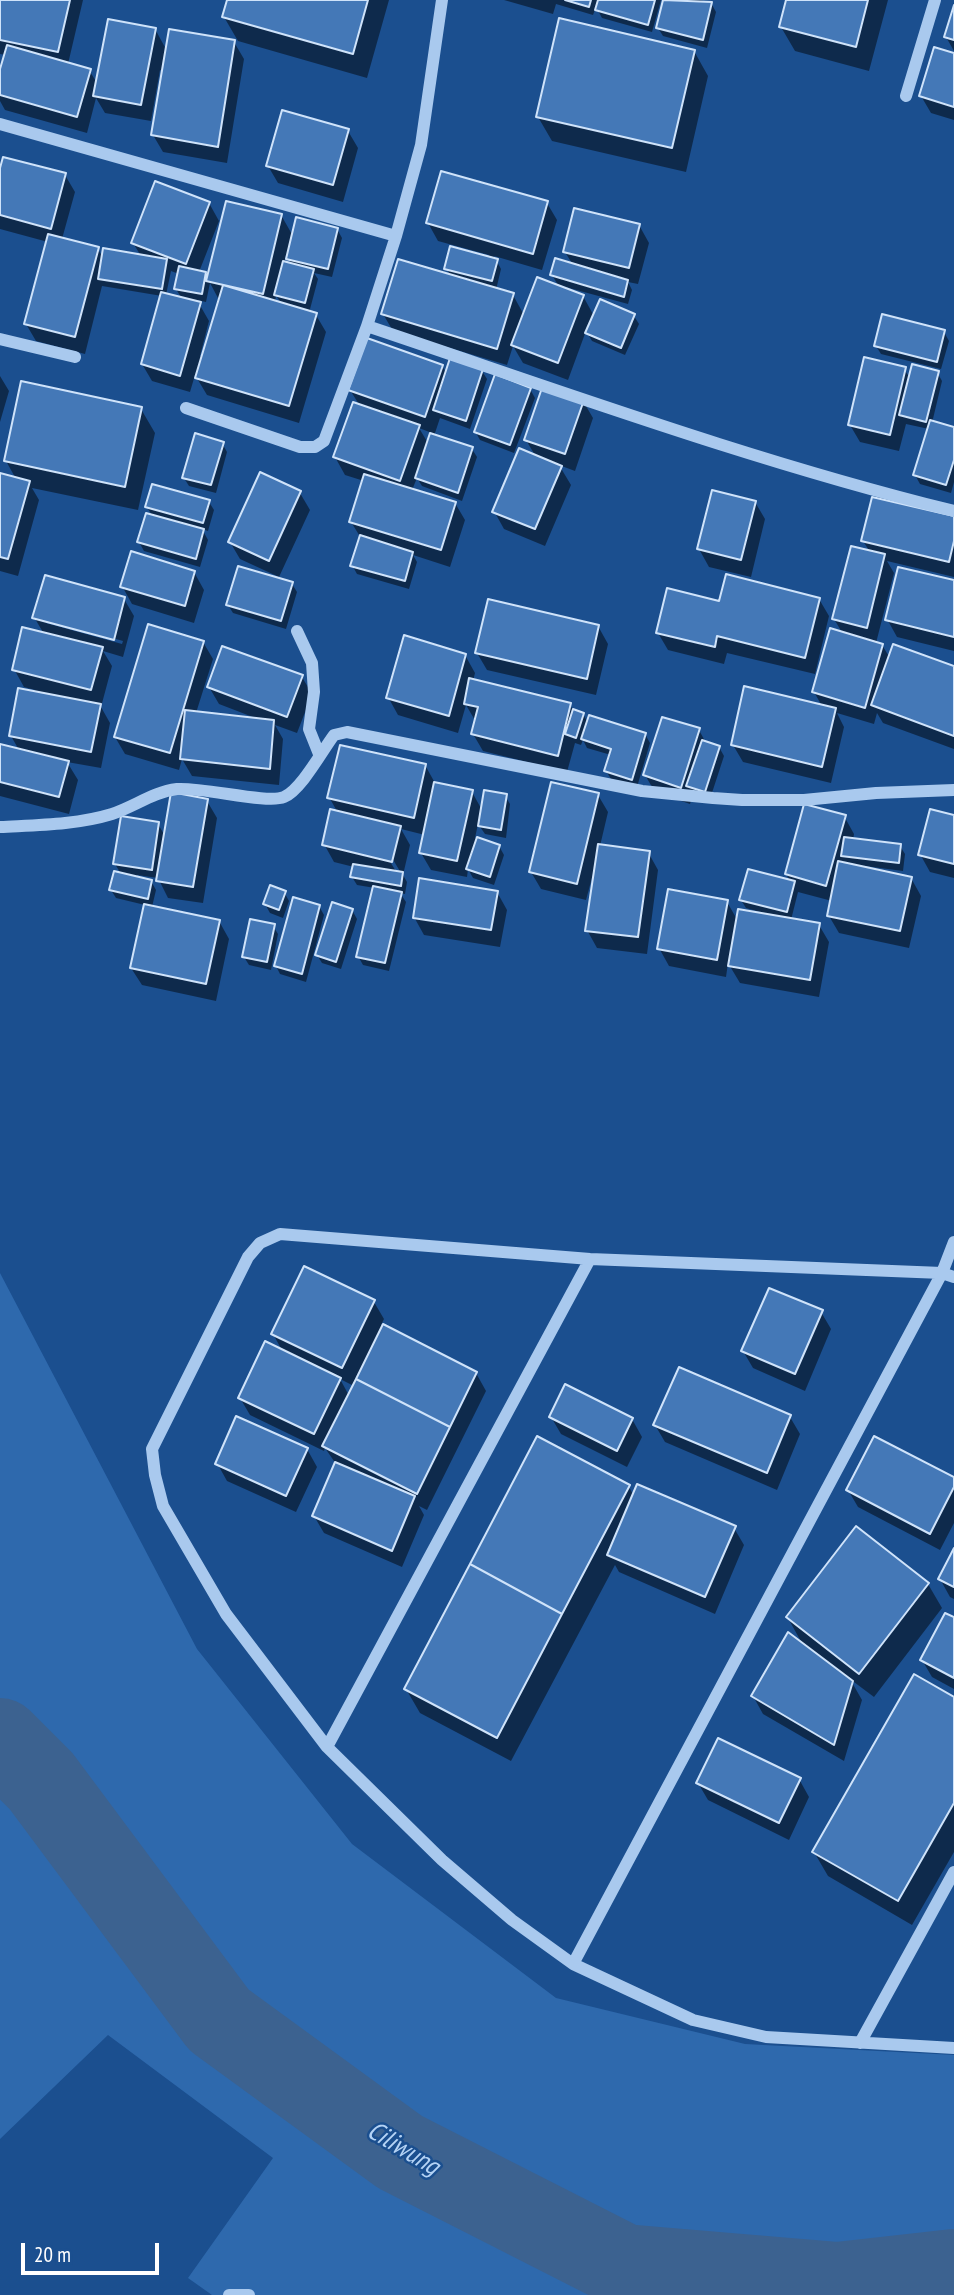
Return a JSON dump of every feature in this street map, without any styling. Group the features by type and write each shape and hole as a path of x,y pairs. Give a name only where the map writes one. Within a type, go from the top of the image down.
{"street":[{"path":"186,408 300,447 315,447 324,441 367,326 421,145 442,0"},
{"path":"906,96 935,0"},
{"path":"0,124 396,236"},
{"path":"367,326 764,458 877,492 954,511"},
{"path":"0,339 75,357"},
{"path":"296,631 312,663 314,692 309,729 319,754"},
{"path":"0,827 60,824 113,814 144,799 178,789 205,789 271,799 283,798 298,785 334,735 347,732 642,792 742,800 804,800 876,793 954,790"},
{"path":"948,1275 590,1259 280,1234 260,1243 248,1257 152,1449 163,1506 226,1614 327,1747 442,1860 512,1920 573,1964 693,2020 766,2037 954,2048"},
{"path":"573,1964 948,1275 954,1242"},
{"path":"327,1747 590,1259"},
{"path":"860,2043 954,1872"},
{"path":"229,2295 249,2295"}],"shaded area":[{"path":"0,1273 197,1649 352,1844 556,1998 745,2044 954,2055 954,2295 212,2295 188,2278 273,2158 108,2035 0,2139"}],"building":[{"path":"0,0 70,0 58,52 0,40"},
{"path":"227,0 368,0 353,54 222,17"},
{"path":"565,0 591,0 589,7"},
{"path":"598,0 655,0 648,25 595,10"},
{"path":"663,0 712,2 703,40 656,28"},
{"path":"786,0 868,0 856,47 779,27"},
{"path":"954,5 954,40 944,37"},
{"path":"559,18 695,50 672,148 536,117"},
{"path":"108,19 156,28 141,105 93,96"},
{"path":"169,29 235,40 218,147 151,135"},
{"path":"7,45 91,69 77,117 0,95 0,69"},
{"path":"934,47 954,53 954,107 919,96"},
{"path":"282,110 349,129 333,185 266,166"},
{"path":"3,157 66,173 51,229 0,215 0,168"},
{"path":"441,171 548,201 533,254 426,223"},
{"path":"155,181 210,202 186,264 131,243"},
{"path":"226,201 282,214 263,294 206,281"},
{"path":"574,208 640,224 629,268 563,252"},
{"path":"296,217 338,228 328,269 286,259"},
{"path":"48,234 99,247 75,337 24,324"},
{"path":"450,246 498,259 492,281 444,269"},
{"path":"103,248 167,259 162,289 98,279"},
{"path":"555,258 628,280 624,297 550,275"},
{"path":"398,259 514,293 497,349 381,314"},
{"path":"283,261 314,269 305,303 274,295"},
{"path":"179,266 206,272 202,294 174,289"},
{"path":"537,277 584,295 558,363 511,345"},
{"path":"223,285 317,313 289,406 195,378"},
{"path":"161,292 201,302 180,376 141,364"},
{"path":"600,299 635,314 621,348 585,333"},
{"path":"882,314 945,330 937,362 874,346"},
{"path":"367,338 443,365 425,417 348,390"},
{"path":"864,357 906,367 890,435 848,425"},
{"path":"450,358 483,369 466,421 433,410"},
{"path":"912,364 939,371 926,422 899,415"},
{"path":"495,374 531,388 510,445 474,432"},
{"path":"21,381 142,407 125,487 4,461"},
{"path":"543,385 584,400 565,454 524,440"},
{"path":"353,402 420,425 400,481 333,457"},
{"path":"930,420 954,427 954,460 946,485 913,475"},
{"path":"195,433 224,442 211,485 182,478"},
{"path":"430,433 473,447 458,493 415,478"},
{"path":"519,448 562,466 535,529 492,512"},
{"path":"260,472 301,491 269,561 228,542"},
{"path":"0,473 30,481 8,559 0,557"},
{"path":"364,474 456,502 441,550 349,522"},
{"path":"152,484 210,500 203,523 145,507"},
{"path":"712,490 756,501 741,560 697,549"},
{"path":"872,497 954,516 954,541 949,562 861,541"},
{"path":"146,513 204,529 196,559 137,542"},
{"path":"360,535 413,552 405,581 350,566"},
{"path":"851,546 885,554 867,628 832,619"},
{"path":"131,551 195,571 185,606 120,587"},
{"path":"238,566 293,582 281,621 226,605"},
{"path":"898,567 954,580 954,637 885,620"},
{"path":"726,574 820,598 805,658 717,636 715,647 656,633 667,588 719,601"},
{"path":"45,575 125,597 114,640 32,618"},
{"path":"488,599 599,625 587,679 475,653"},
{"path":"148,624 204,641 170,753 114,737"},
{"path":"22,627 103,647 91,690 12,670"},
{"path":"830,628 883,644 865,708 812,692"},
{"path":"404,635 466,654 449,716 386,698"},
{"path":"893,644 954,666 954,736 871,705"},
{"path":"222,646 303,675 287,717 207,687"},
{"path":"469,678 571,703 558,756 471,734 478,707 464,704"},
{"path":"744,686 836,708 822,767 731,745"},
{"path":"18,688 101,704 91,752 9,736"},
{"path":"573,709 584,713 576,738 565,734"},
{"path":"185,710 274,720 270,769 180,759"},
{"path":"589,715 646,733 632,780 604,771 611,749 581,739"},
{"path":"662,717 700,728 681,788 643,775"},
{"path":"702,740 720,746 705,792 686,786"},
{"path":"0,744 69,761 59,797 0,782"},
{"path":"340,745 426,764 414,818 327,798"},
{"path":"434,782 473,790 457,861 419,853"},
{"path":"551,782 599,793 577,884 529,872"},
{"path":"484,790 507,794 501,830 478,826"},
{"path":"171,792 208,799 193,887 156,881"},
{"path":"804,804 846,815 826,886 785,874"},
{"path":"330,809 401,826 392,862 322,845"},
{"path":"930,809 954,815 954,864 918,855"},
{"path":"121,816 159,822 152,870 113,864"},
{"path":"477,837 500,845 490,877 466,869"},
{"path":"844,837 901,844 899,863 841,856"},
{"path":"598,844 650,851 638,937 585,931"},
{"path":"838,861 912,877 900,931 827,916"},
{"path":"353,864 403,872 401,886 350,877"},
{"path":"748,869 795,881 787,912 739,900"},
{"path":"114,871 152,880 148,899 109,890"},
{"path":"419,878 498,891 491,930 413,918"},
{"path":"270,885 286,891 279,910 263,904"},
{"path":"373,886 402,892 385,963 356,957"},
{"path":"668,889 728,900 717,960 657,949"},
{"path":"293,897 320,905 302,974 274,966"},
{"path":"332,902 353,909 336,962 315,955"},
{"path":"144,904 220,920 206,984 130,968"},
{"path":"738,909 820,923 810,980 728,966"},
{"path":"250,919 275,924 267,962 242,957"},
{"path":"304,1266 375,1300 342,1368 271,1334"},
{"path":"769,1288 823,1310 795,1374 741,1351"},
{"path":"383,1324 477,1372 450,1427 356,1379"},
{"path":"265,1341 341,1378 314,1434 238,1398"},
{"path":"679,1367 791,1415 767,1473 653,1425"},
{"path":"356,1379 450,1427 417,1494 322,1446"},
{"path":"565,1384 633,1418 617,1451 549,1417"},
{"path":"236,1416 308,1448 286,1496 215,1464"},
{"path":"537,1436 630,1485 562,1614 470,1564"},
{"path":"874,1436 954,1477 954,1487 930,1534 846,1490"},
{"path":"335,1462 415,1496 392,1551 312,1516"},
{"path":"637,1484 736,1526 705,1597 607,1555"},
{"path":"856,1526 929,1583 859,1674 786,1617"},
{"path":"954,1548 954,1587 938,1579"},
{"path":"470,1564 562,1614 497,1738 404,1689"},
{"path":"945,1613 954,1617 954,1678 920,1660"},
{"path":"788,1632 853,1681 834,1745 751,1696"},
{"path":"914,1674 954,1697 954,1803 898,1901 812,1852"},
{"path":"718,1738 801,1778 779,1823 696,1783"}],"waterway":[{"name":"Ciliwung","path":"0,1740 41,1781 219,2020 400,2152 624,2266 838,2284 954,2271"}]}
